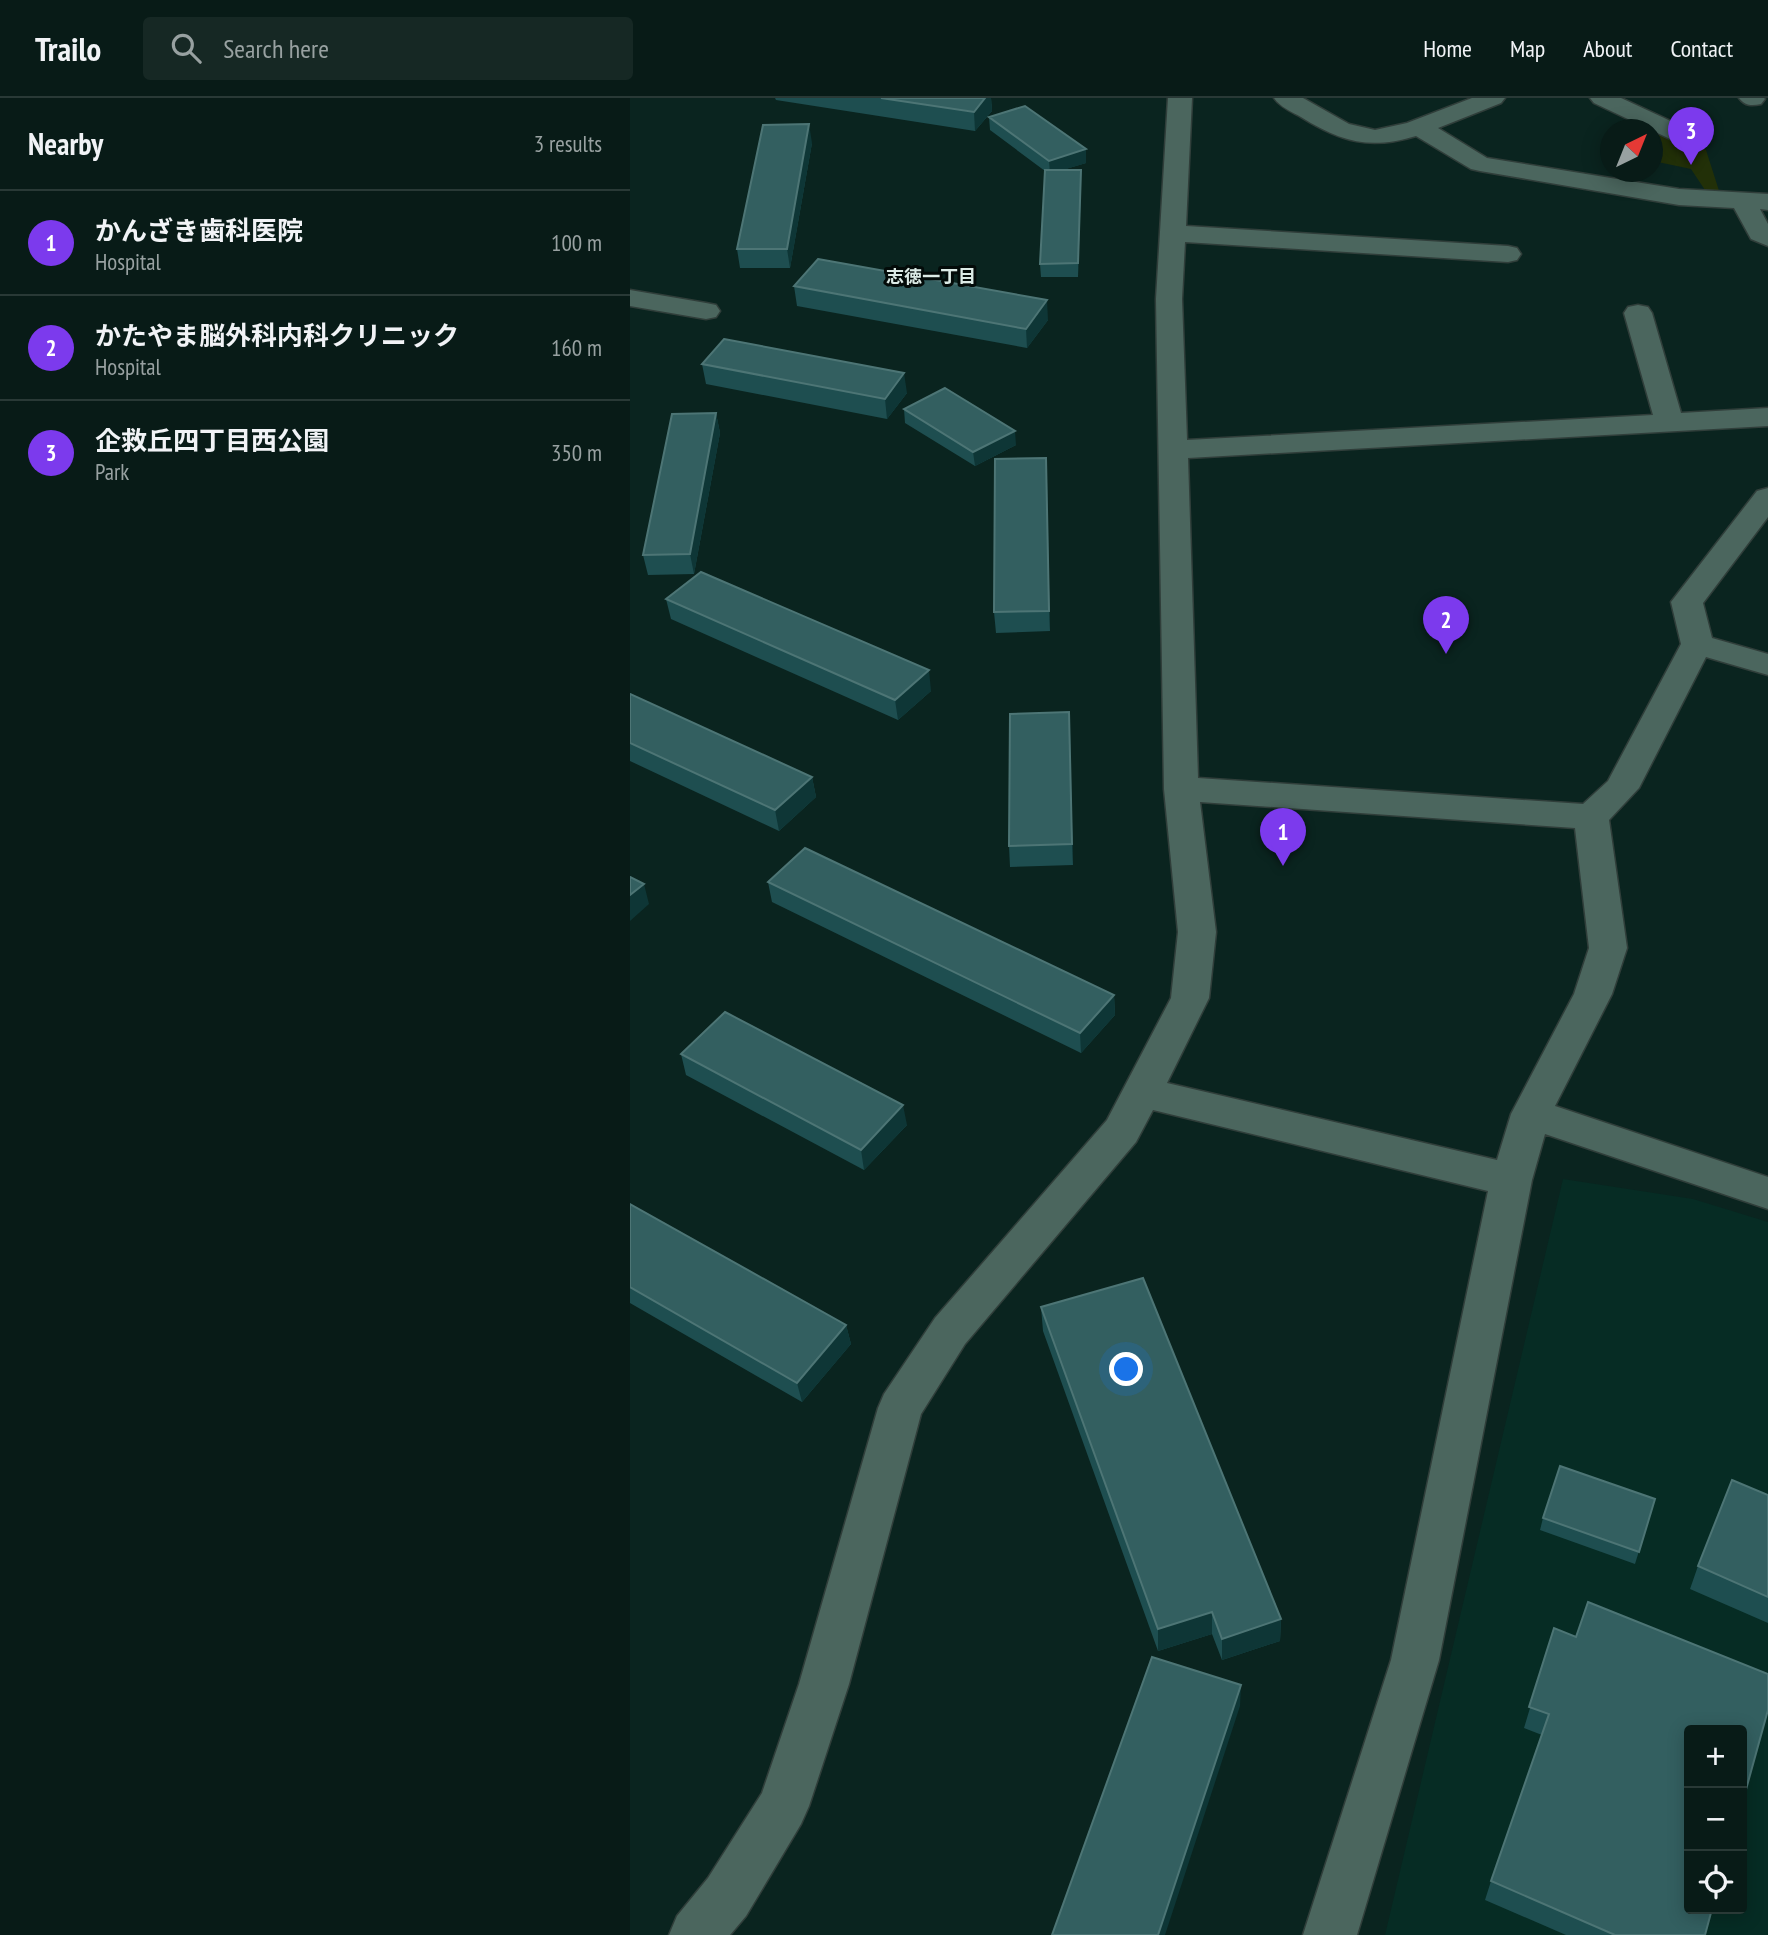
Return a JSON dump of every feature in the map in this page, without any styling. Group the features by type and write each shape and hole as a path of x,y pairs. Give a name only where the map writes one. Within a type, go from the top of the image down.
{"street":[{"path":"696,1935 727,1897 783,1806 824,1684 900,1408 950,1331 1122,1131 1190,998 1198,932 1181,789 1169,299 1180,98"},
{"path":"1286,98 1345,130 1374,138 1417,126 1493,98"},
{"path":"1602,98 1694,141"},
{"path":"1417,126 1480,164 1679,197 1756,202 1760,234 1768,238"},
{"path":"1171,233 1508,254"},
{"path":"630,298 706,311"},
{"path":"1638,313 1669,422"},
{"path":"1171,450 1768,416"},
{"path":"1181,789 1591,817 1622,788 1697,644 1687,602 1768,497"},
{"path":"1697,644 1768,665"},
{"path":"1330,1935 1415,1660 1511,1180 1531,1114 1592,994 1608,948 1591,817"},
{"path":"1142,1093 1511,1180"},
{"path":"1531,1114 1768,1194"}],"shaded area":[{"path":"1663,132 1706,150 1721,197 1709,196 1691,169 1663,163"},
{"path":"1563,1179 1693,1199 1768,1222 1768,1935 1385,1935"}],"building":[{"path":"881,98 985,98 974,112"},
{"path":"1025,106 1086,149 1049,161 989,117"},
{"path":"809,124 787,249 737,249 763,125"},
{"path":"1045,170 1081,170 1078,263 1040,264"},
{"path":"818,259 1047,300 1026,329 794,286"},
{"path":"724,339 904,373 885,399 702,364"},
{"path":"945,388 1015,431 973,452 904,409"},
{"path":"716,413 690,554 643,555 672,414"},
{"path":"1046,458 1049,611 994,612 995,459"},
{"path":"701,572 929,670 895,700 666,599"},
{"path":"630,694 812,777 775,810 630,743"},
{"path":"1069,712 1072,844 1009,846 1010,714"},
{"path":"805,848 1114,995 1080,1033 768,882"},
{"path":"630,877 644,884 630,895"},
{"path":"725,1012 903,1105 861,1150 681,1054"},
{"path":"630,1204 846,1325 797,1383 630,1287"},
{"path":"1143,1278 1281,1619 1222,1639 1212,1612 1158,1629 1041,1307"},
{"path":"1560,1466 1655,1499 1639,1552 1543,1518"},
{"path":"1732,1480 1768,1495 1768,1597 1698,1566"},
{"path":"1588,1602 1768,1674 1768,1710 1747,1786 1747,1725 1684,1725 1684,1914 1711,1914 1705,1935 1615,1935 1491,1881 1549,1714 1529,1707 1554,1628 1576,1637"},
{"path":"1152,1657 1241,1685 1158,1935 1052,1935"}],"place":[{"name":"企救丘四丁目西公園","path":"1691,165"},
{"name":"かたやま脳外科内科クリニック","path":"1446,654"},
{"name":"かんざき歯科医院","path":"1283,866"}],"district":[{"name":"志徳一丁目","path":"931,276"}]}
